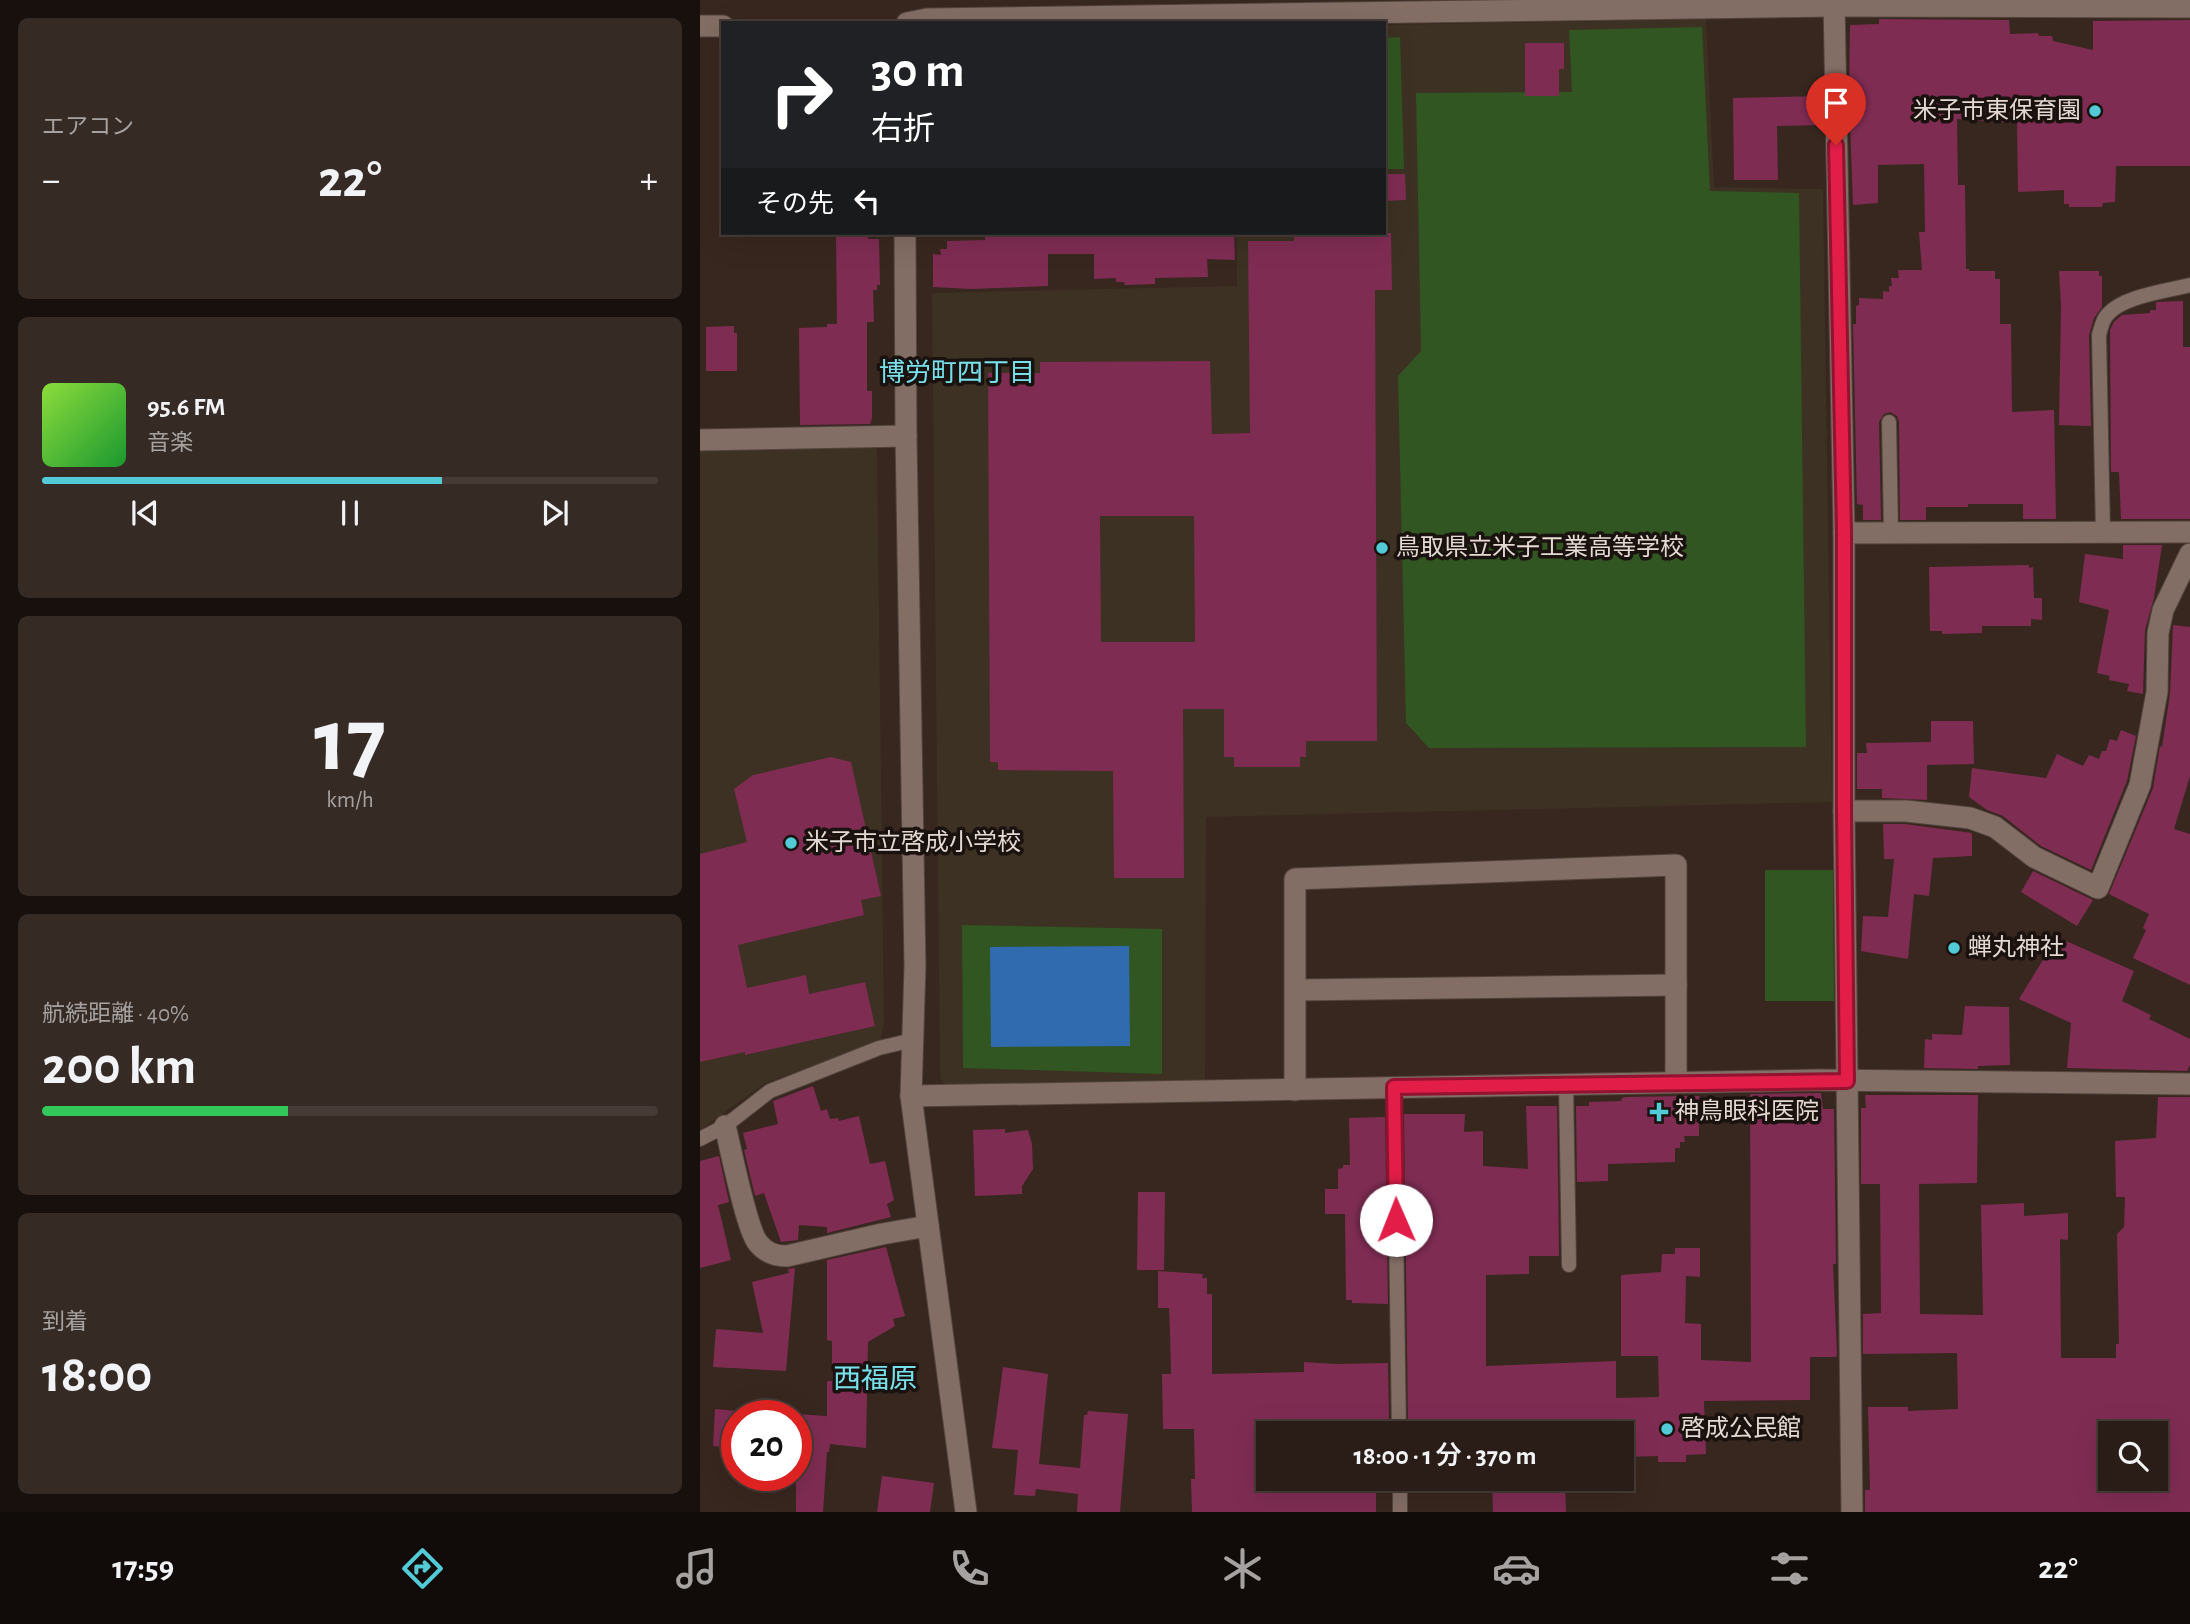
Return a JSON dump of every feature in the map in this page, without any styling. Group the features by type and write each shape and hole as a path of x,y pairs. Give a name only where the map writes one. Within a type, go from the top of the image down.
{"street":[{"path":"1834,3 1844,533 1844,811 1852,1512"},
{"path":"920,14 1834,3 2190,7"},
{"path":"700,26 721,26"},
{"path":"905,235 915,966 911,1096 967,1512"},
{"path":"700,440 906,436"},
{"path":"1844,533 2190,532"},
{"path":"1844,811 1906,811 1970,818 1995,827 2034,857 2098,888 2140,785 2157,692 2158,633 2163,610 2190,554"},
{"path":"1295,1090 1295,879 1676,866 1676,1082"},
{"path":"1296,990 1676,985"},
{"path":"911,1096 1676,1082 2190,1084"},
{"path":"725,1126 753,1236 767,1252 787,1256 929,1226"}],"lane":[{"path":"2103,532 2099,335 2102,323 2107,314 2125,303 2190,285"},
{"path":"1889,422 1891,533"},
{"path":"700,1139 725,1126 770,1090 879,1048 913,1040"},
{"path":"1566,1084 1569,1265"},
{"path":"1394,1087 1399,1421"},
{"path":"1400,1491 1400,1512"}],"shaded area":[{"name":"鳥取県立米子工業高等学校","path":"1706,19 1714,187 1823,189 1832,802 1206,817 1205,1086 945,1085 940,1070 932,293 1237,286 1237,235 1386,235 1386,25"},
{"name":"米子市立啓成小学校","path":"700,447 877,447 884,1023 880,1041 765,1083 700,1130"}],"green space":[{"path":"1702,27 1710,191 1799,193 1806,747 1429,748 1406,723 1398,376 1421,351 1416,93 1572,92 1569,30"},
{"path":"1400,37 1404,169 1386,169 1386,38"},
{"path":"1765,870 1833,870 1834,1001 1765,1001"},
{"path":"962,925 1162,929 1162,1074 963,1068"}],"water":[{"path":"1129,946 1130,1046 991,1047 990,947"}],"building":[{"path":"1879,19 2009,20 2010,34 2038,33 2039,36 2052,36 2053,41 2093,50 2093,21 2190,20 2190,166 2116,166 2115,202 2103,203 2102,207 2069,207 2069,204 2064,204 2064,190 2018,192 2017,123 1957,119 1958,185 1965,185 1966,269 1995,271 1995,279 2000,279 2000,324 2011,324 2012,412 2054,410 2056,519 2023,519 2023,504 1968,504 1968,507 1926,507 1926,520 1900,520 1899,422 1897,416 1890,412 1884,414 1879,422 1881,520 1863,520 1863,505 1857,504 1853,324 1856,324 1856,306 1859,305 1859,298 1883,299 1883,291 1889,292 1889,286 1892,286 1891,278 1899,278 1898,270 1922,270 1919,232 1925,232 1924,164 1878,165 1878,203 1853,205 1849,96 1850,25 1879,24"},
{"path":"1525,43 1564,43 1564,69 1559,69 1559,96 1525,96"},
{"path":"1823,96 1823,125 1777,126 1778,180 1734,180 1733,98"},
{"path":"1386,174 1405,174 1406,200 1386,201"},
{"path":"1391,233 1392,290 1375,290 1377,741 1306,741 1306,757 1300,757 1300,767 1234,767 1234,757 1224,757 1224,709 1183,709 1184,878 1114,878 1113,771 998,770 998,762 990,762 988,373 1040,373 1040,362 1210,361 1212,434 1250,433 1248,241 1294,241 1294,235","holes":["1100,516 1194,516 1195,642 1101,642"]},
{"path":"836,235 867,235 868,239 879,239 880,285 877,285 877,290 873,290 874,322 867,322 867,391 872,391 870,424 800,425 799,328 837,324"},
{"path":"985,235 1234,235 1235,260 1207,259 1208,277 1155,278 1155,284 1125,285 1124,282 1116,282 1116,278 1094,279 1094,254 1048,254 1048,286 971,289 933,287 933,254 941,255 940,249 947,249 947,241 985,240"},
{"path":"2059,271 2099,271 2099,276 2102,276 2102,307 2094,318 2089,335 2091,426 2059,425"},
{"path":"2183,301 2183,347 2190,347 2190,519 2121,519 2119,472 2111,472 2110,330 2122,315 2150,313 2150,310 2156,310 2156,302"},
{"path":"734,326 734,333 737,333 737,371 706,371 706,327"},
{"path":"2123,545 2162,545 2154,598 2145,630 2143,694 2127,691 2129,684 2109,680 2110,676 2097,673 2109,610 2079,602 2085,554 2123,559"},
{"path":"2029,565 2029,568 2033,567 2034,598 2042,598 2042,620 2031,619 2031,626 1982,626 1982,633 1942,634 1942,631 1930,631 1929,567"},
{"path":"2173,625 2190,627 2190,776 2174,829 2190,834 2190,985 2133,958 2146,930 2143,928 2149,914 2109,894 2153,788 2170,694"},
{"path":"1931,721 1973,721 1974,764 1927,765 1927,800 1882,798 1882,789 1857,789 1857,753 1867,753 1866,743 1931,742"},
{"path":"2121,730 2136,736 2127,781 2091,870 2041,846 2003,816 1987,810 1969,797 1972,768 2046,778 2057,754 2083,766 2089,755 2099,759 2102,751 2106,751 2110,739 2117,741"},
{"path":"831,757 851,762 881,896 861,900 864,915 738,945 747,988 806,975 809,994 865,982 875,1026 745,1055 745,1052 700,1062 700,854 747,842 734,789 753,775"},
{"path":"1883,824 1905,824 1972,833 1972,856 1933,858 1929,896 1914,894 1908,959 1861,951 1863,916 1888,917 1894,859 1884,859"},
{"path":"2033,871 2093,900 2077,926 2021,892"},
{"path":"2057,937 2134,971 2122,1001 2151,1015 2149,1019 2190,1039 2190,1065 2187,1071 2067,1068 2071,1023 2019,999"},
{"path":"1965,1006 2009,1007 2010,1065 1978,1066 1978,1069 1924,1068 1925,1039 1932,1040 1932,1034 1962,1035"},
{"path":"813,1086 821,1111 827,1109 830,1119 838,1118 839,1121 859,1116 870,1164 885,1161 894,1200 887,1204 891,1217 827,1233 827,1227 799,1225 798,1240 781,1242 764,1193 755,1196 744,1150 747,1149 743,1133 778,1124 773,1101"},
{"path":"1821,1093 1823,1109 1834,1109 1836,1264 1833,1264 1837,1354 1836,1357 1810,1357 1810,1400 1704,1401 1706,1454 1686,1455 1686,1462 1658,1462 1658,1456 1634,1457 1634,1421 1408,1421 1404,1114 1465,1114 1464,1132 1483,1131 1483,1166 1528,1169 1526,1106 1557,1106 1559,1256 1529,1256 1529,1274 1486,1275 1486,1366 1616,1361 1616,1398 1659,1397 1658,1356 1621,1356 1621,1275 1661,1272 1662,1254 1675,1254 1675,1248 1700,1248 1700,1277 1686,1276 1685,1323 1701,1324 1701,1360 1751,1362 1750,1094"},
{"path":"1865,1095 1978,1095 1977,1183 1919,1184 1920,1314 1983,1315 1981,1205 2024,1203 2024,1216 2068,1213 2068,1240 2060,1239 2061,1358 2116,1358 2116,1344 2119,1344 2117,1234 2124,1227 2125,1197 2116,1197 2115,1141 2156,1138 2158,1097 2190,1097 2190,1512 1865,1512 1865,1490 1870,1490 1868,1407 1908,1407 1908,1411 1958,1409 1957,1353 1863,1354 1863,1314 1881,1313 1880,1184 1861,1184 1861,1108 1866,1108"},
{"path":"1699,1096 1699,1136 1684,1136 1685,1142 1680,1142 1680,1148 1675,1148 1675,1162 1608,1164 1608,1181 1577,1182 1576,1106 1589,1106 1589,1102 1621,1101 1626,1097"},
{"path":"1385,1117 1388,1304 1352,1303 1352,1300 1346,1300 1345,1214 1325,1214 1325,1189 1338,1189 1338,1169 1343,1168 1343,1165 1350,1165 1349,1118"},
{"path":"1005,1129 1005,1133 1028,1130 1032,1144 1033,1169 1022,1186 1022,1194 975,1196 973,1130"},
{"path":"719,1156 729,1202 718,1205 731,1260 700,1268 700,1161"},
{"path":"1138,1192 1165,1192 1164,1270 1137,1270"},
{"path":"886,1247 905,1316 893,1319 895,1326 868,1342 866,1448 830,1444 827,1452 823,1512 796,1512 796,1491 812,1491 812,1415 827,1416 827,1381 832,1381 832,1341 827,1340 827,1260"},
{"path":"795,1268 786,1371 713,1367 716,1329 763,1333 752,1282 789,1273 788,1269"},
{"path":"1158,1271 1203,1274 1202,1278 1207,1278 1207,1294 1212,1294 1212,1374 1304,1372 1304,1362 1388,1363 1389,1421 1256,1421 1256,1491 1376,1491 1376,1512 1192,1512 1191,1479 1195,1479 1194,1429 1163,1429 1162,1374 1171,1374 1170,1332 1169,1308 1158,1308"},
{"path":"1003,1367 1048,1374 1039,1464 1080,1468 1084,1415 1087,1415 1088,1411 1128,1414 1120,1512 1077,1512 1078,1494 1036,1489 1035,1496 1014,1495 1018,1450 992,1448"},
{"path":"715,1409 721,1410 721,1447 713,1446"},
{"path":"882,1476 934,1483 930,1512 877,1512"},
{"path":"1492,1491 1565,1491 1566,1512 1493,1512"}],"place":[{"name":"米子市東保育園","path":"2095,111"},
{"name":"鳥取県立米子工業高等学校","path":"1382,548"},
{"name":"米子市立啓成小学校","path":"791,843"},
{"name":"蝉丸神社","path":"1954,948"},
{"name":"神鳥眼科医院","path":"1659,1112"},
{"name":"啓成公民館","path":"1667,1429"}],"district":[{"name":"博労町四丁目","path":"957,373"},
{"name":"西福原","path":"875,1380"}],"route":[{"path":"1396,1220 1394,1087 1847,1081 1844,533 1836,145"}]}
